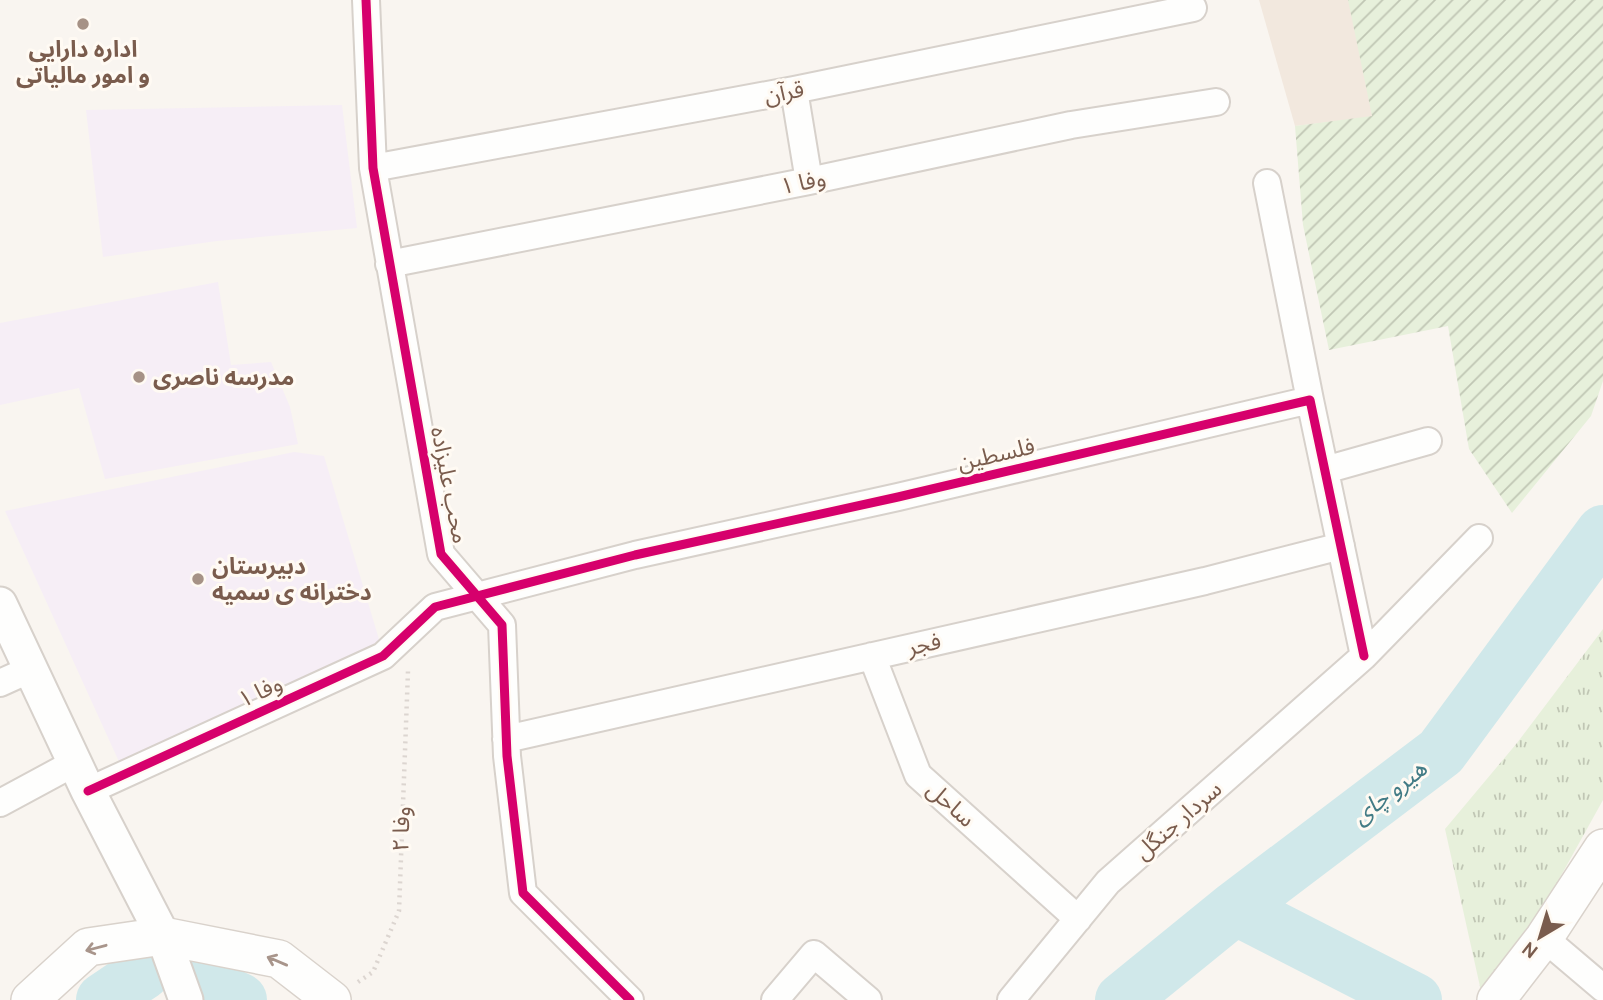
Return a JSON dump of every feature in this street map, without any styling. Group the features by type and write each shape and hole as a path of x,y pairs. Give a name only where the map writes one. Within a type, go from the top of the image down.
{"main road":[{"path":"1496,1000 1544,938 1603,848"},
{"path":"30,1000 88,947 163,936 279,959 331,1000"}],"street":[{"name":"محب علیزاده","path":"366,0 373,168 442,554 502,625 506,739 523,894 630,1000"},
{"name":"قرآن","path":"373,168 794,90 1193,8"},
{"path":"794,90 809,181"},
{"name":"وفا ۱","path":"389,264 809,181 1071,125 1216,102"},
{"path":"1267,183 1363,656"},
{"name":"فلسطین","path":"435,607 635,555 898,497 1310,400"},
{"path":"1325,470 1428,441"},
{"name":"سردار جنگل","path":"1010,1000 1108,882 1363,656 1479,538"},
{"name":"فجر","path":"506,739 1192,584 1341,546"},
{"path":"0,604 82,777 163,936 186,1000"},
{"name":"وفا ۱","path":"0,803 82,777 383,656 435,607"},
{"name":"ساحل","path":"872,656 918,775 1078,919"},
{"path":"0,683 31,669"},
{"path":"1544,938 1603,988"},
{"path":"775,1000 814,954 868,1000"}],"shaded area":[{"path":"1259,0 1583,0 1372,117 1295,126"},
{"path":"342,105 357,228 217,241 103,257 86,110"},
{"name":"مدرسه ناصری","path":"218,282 231,365 271,362 290,407 298,444 105,479 79,388 0,405 0,323"},
{"name":"دبیرستان دخترانه ی سمیه","path":"294,452 324,456 381,646 121,766 5,511"}],"green space":[{"path":"1348,0 1603,0 1603,381 1591,416 1512,513 1469,449 1448,326 1329,350 1303,225 1295,126 1372,116"},
{"path":"1603,629 1603,800 1492,1000 1483,1000 1445,829 1517,743"}],"waterway":[{"name":"هیرو چای","path":"1122,1000 1235,908 1441,752 1603,532"},
{"path":"1235,908 1415,1000"},
{"path":"103,1000 143,973"},
{"path":"206,984 240,1000"}],"cycle path":[{"path":"366,0 373,168 441,554 502,625 507,756 523,893 630,1000"},
{"path":"88,791 383,656 435,607 635,555 898,497 1310,400 1364,656"}],"place":[{"name":"اداره دارایی و امور مالیاتی","path":"83,24"},
{"name":"مدرسه ناصری","path":"139,377"},
{"name":"دبیرستان دخترانه ی سمیه","path":"198,579"}]}
